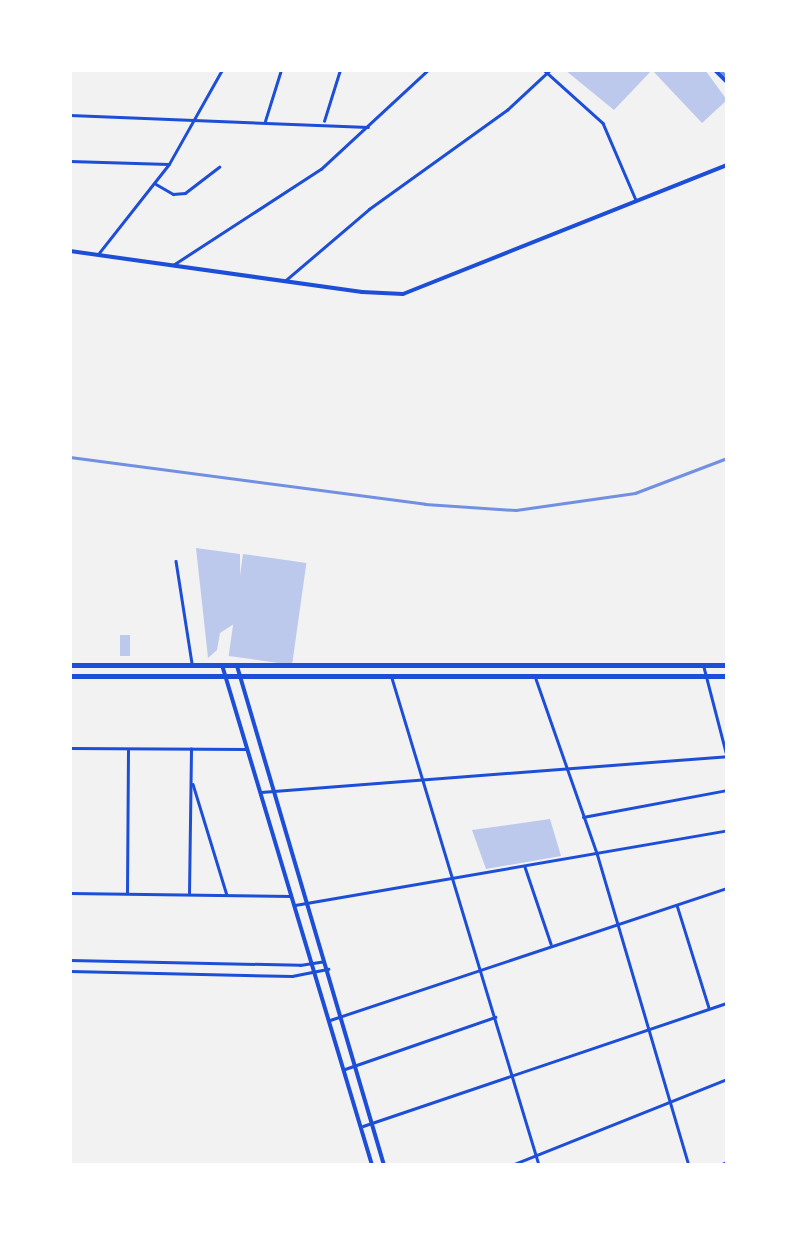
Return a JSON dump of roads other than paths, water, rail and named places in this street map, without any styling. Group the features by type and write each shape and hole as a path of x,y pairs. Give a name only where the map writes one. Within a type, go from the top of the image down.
{"main road":[{"path":"70,665 727,664"},
{"path":"70,676 727,676"}],"street":[{"path":"98,254 169,164 222,70"},
{"path":"264,121 281,70"},
{"path":"324,124 340,70"},
{"path":"173,264 284,196 369,128 428,70"},
{"path":"715,70 727,82"},
{"path":"284,281 369,209 507,110 548,71 603,124 637,201"},
{"path":"70,115 369,128"},
{"path":"70,161 169,164"},
{"path":"70,251 403,294 727,164"},
{"path":"155,183 174,194 185,193 218,167"},
{"path":"176,561 192,665"},
{"path":"222,665 372,1165"},
{"path":"236,665 384,1165"},
{"path":"261,792 727,756 704,666"},
{"path":"392,677 484,970 539,1165"},
{"path":"536,678 597,853 689,1165"},
{"path":"70,748 248,749"},
{"path":"127,894 128,748"},
{"path":"190,896 191,749"},
{"path":"191,777 228,897"},
{"path":"582,817 727,790"},
{"path":"295,906 727,830"},
{"path":"280,854 291,850"},
{"path":"524,866 552,947"},
{"path":"330,1020 727,888"},
{"path":"70,893 292,896"},
{"path":"677,904 709,1009"},
{"path":"70,960 325,961"},
{"path":"70,971 328,970"},
{"path":"363,1126 515,1078 727,1003"},
{"path":"346,1069 496,1016"},
{"path":"512,1165 727,1079"}],"tram line":[{"path":"720,70 727,77"}],"railway":[{"path":"70,457 425,504 516,510 635,493 727,458"}]}
